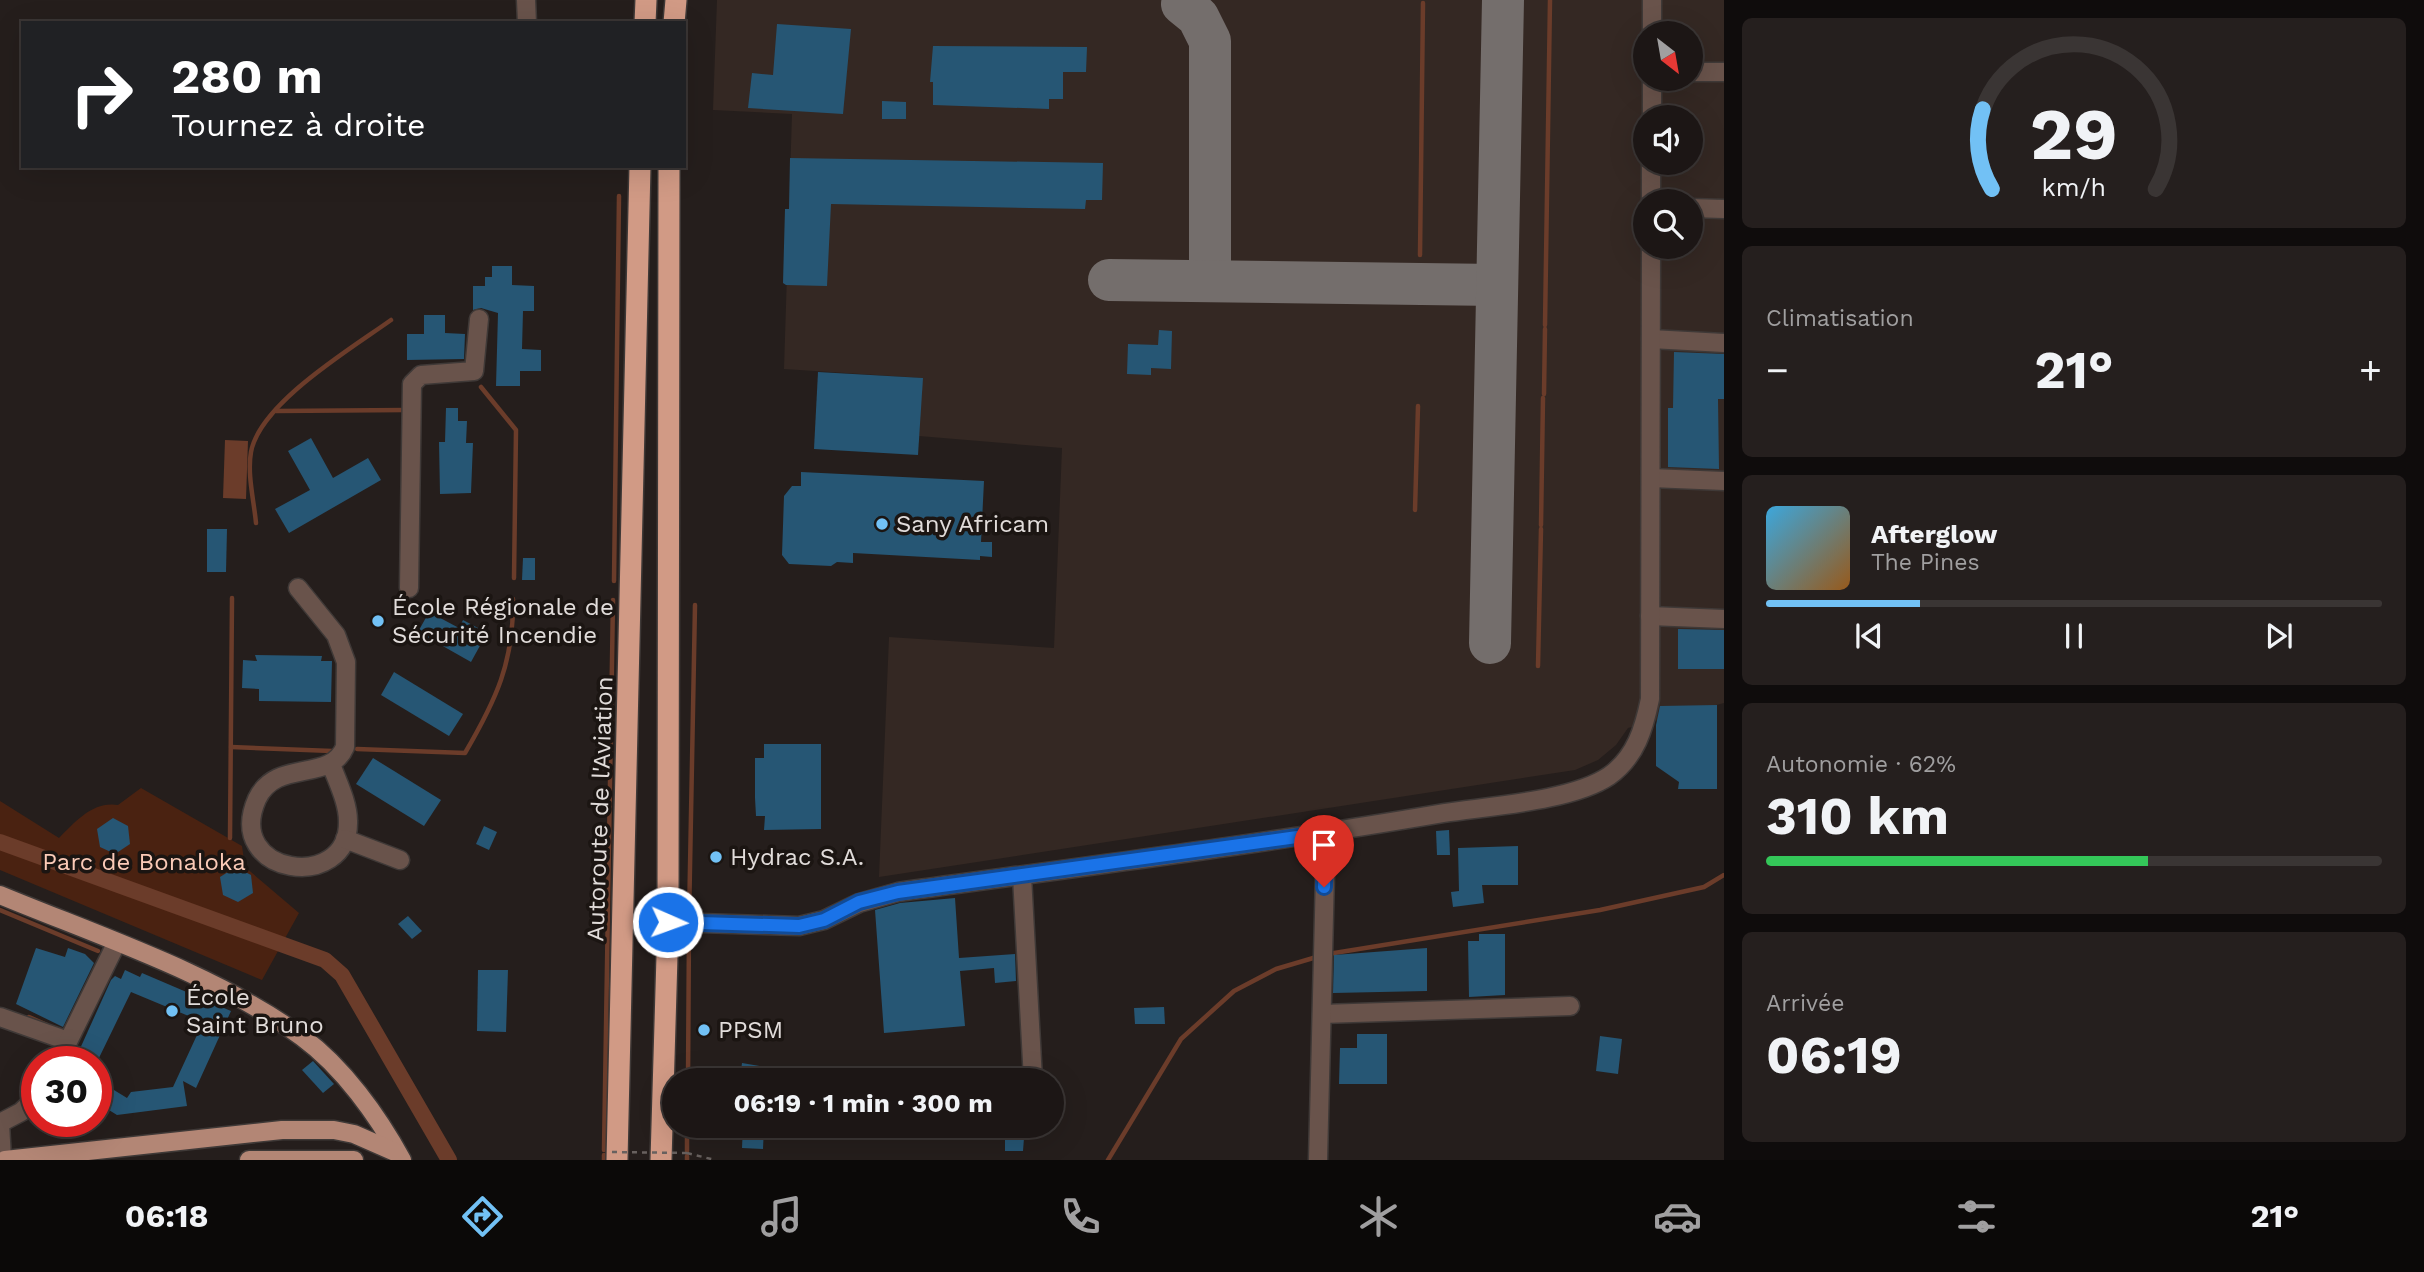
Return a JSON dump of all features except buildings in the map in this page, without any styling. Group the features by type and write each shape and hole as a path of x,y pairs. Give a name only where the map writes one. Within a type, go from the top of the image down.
{"highway":[{"path":"645,21 646,0"},
{"path":"674,21 676,0"},
{"name":"Autoroute de l'Aviation","path":"615,1156 640,168"},
{"path":"661,1160 668,922 668,168"}],"main road":[{"path":"0,895 188,971 302,1038 330,1062 356,1092 400,1157"},
{"path":"4,1160 282,1130 334,1130 354,1134 400,1157"},
{"path":"249,1160 354,1160"}],"street":[{"path":"526,0 527,21"},
{"path":"1652,0 1652,21"},
{"path":"1703,72 1724,72"},
{"path":"1703,208 1724,209"},
{"path":"668,922 799,926 824,920 859,902 898,892 1326,833 1570,792 1611,775 1629,756 1643,732 1650,699 1651,259"},
{"path":"410,588 412,384 421,375 474,371 479,319"},
{"path":"1651,339 1724,343"},
{"path":"1651,478 1724,481"},
{"path":"298,588 336,635 346,662 345,747 341,756 331,764 292,771 266,786 258,797 251,827 265,854 277,864 291,868 308,867 326,861 345,839 348,821 331,764"},
{"path":"1650,616 1724,619"},
{"path":"1318,1160 1326,833"},
{"path":"345,839 400,860"},
{"path":"1022,876 1032,1068"},
{"path":"66,1046 116,944"},
{"path":"1322,1014 1570,1006"},
{"path":"0,1017 68,1041"},
{"path":"4,1160 0,1123 21,1112"}],"path":[{"path":"615,1156 687,1153 715,1160"}],"shaded area":[{"path":"717,0 1724,0 1724,703 1628,728 1616,745 1598,760 1575,770 879,877 889,637 1054,648 1062,448 919,436 922,378 784,369 792,114 713,110"},
{"path":"225,440 248,441 246,499 223,498"}],"green space":[{"name":"Parc de Bonaloka","path":"141,788 242,846 245,867 299,913 262,980 0,870 0,801 59,838 93,809 118,805"}],"waterway":[{"path":"1545,325 1550,0"},
{"path":"1420,255 1423,3"},
{"path":"614,581 619,196"},
{"path":"256,523 250,460 258,433 271,415 310,378 391,320"},
{"path":"1544,394 1545,329"},
{"path":"481,387 516,430 514,578"},
{"path":"1541,525 1543,398"},
{"path":"1415,510 1418,406"},
{"path":"276,411 406,410"},
{"path":"1538,666 1541,529"},
{"path":"230,838 232,598"},
{"path":"357,749 465,753 501,680 510,642 513,599"},
{"path":"604,1150 613,600"},
{"path":"689,920 695,605"},
{"path":"231,747 332,751"},
{"path":"0,842 325,960 342,975 449,1160"},
{"path":"1328,954 1600,910 1704,887 1724,875"},
{"path":"0,910 98,951"},
{"path":"688,1068 689,928"},
{"path":"1108,1160 1181,1039 1234,991 1276,969 1320,956"},
{"path":"29,1017 47,1025"},
{"path":"687,1138 687,1151"},
{"path":"604,1155 604,1160"}],"taxiway":[{"path":"1490,643 1503,0"},
{"path":"1182,4 1198,17 1210,41 1210,281"},
{"path":"1109,280 1497,285"}],"place":[{"name":"Sany Africam","path":"882,524"},
{"name":"École Régionale de Sécurité Incendie","path":"378,621"},
{"name":"Hydrac S.A.","path":"716,857"},
{"name":"École Saint Bruno","path":"172,1011"},
{"name":"PPSM","path":"704,1030"}],"route":[{"path":"668,922 799,926 824,920 859,902 898,892 1326,833 1324,887"}]}
